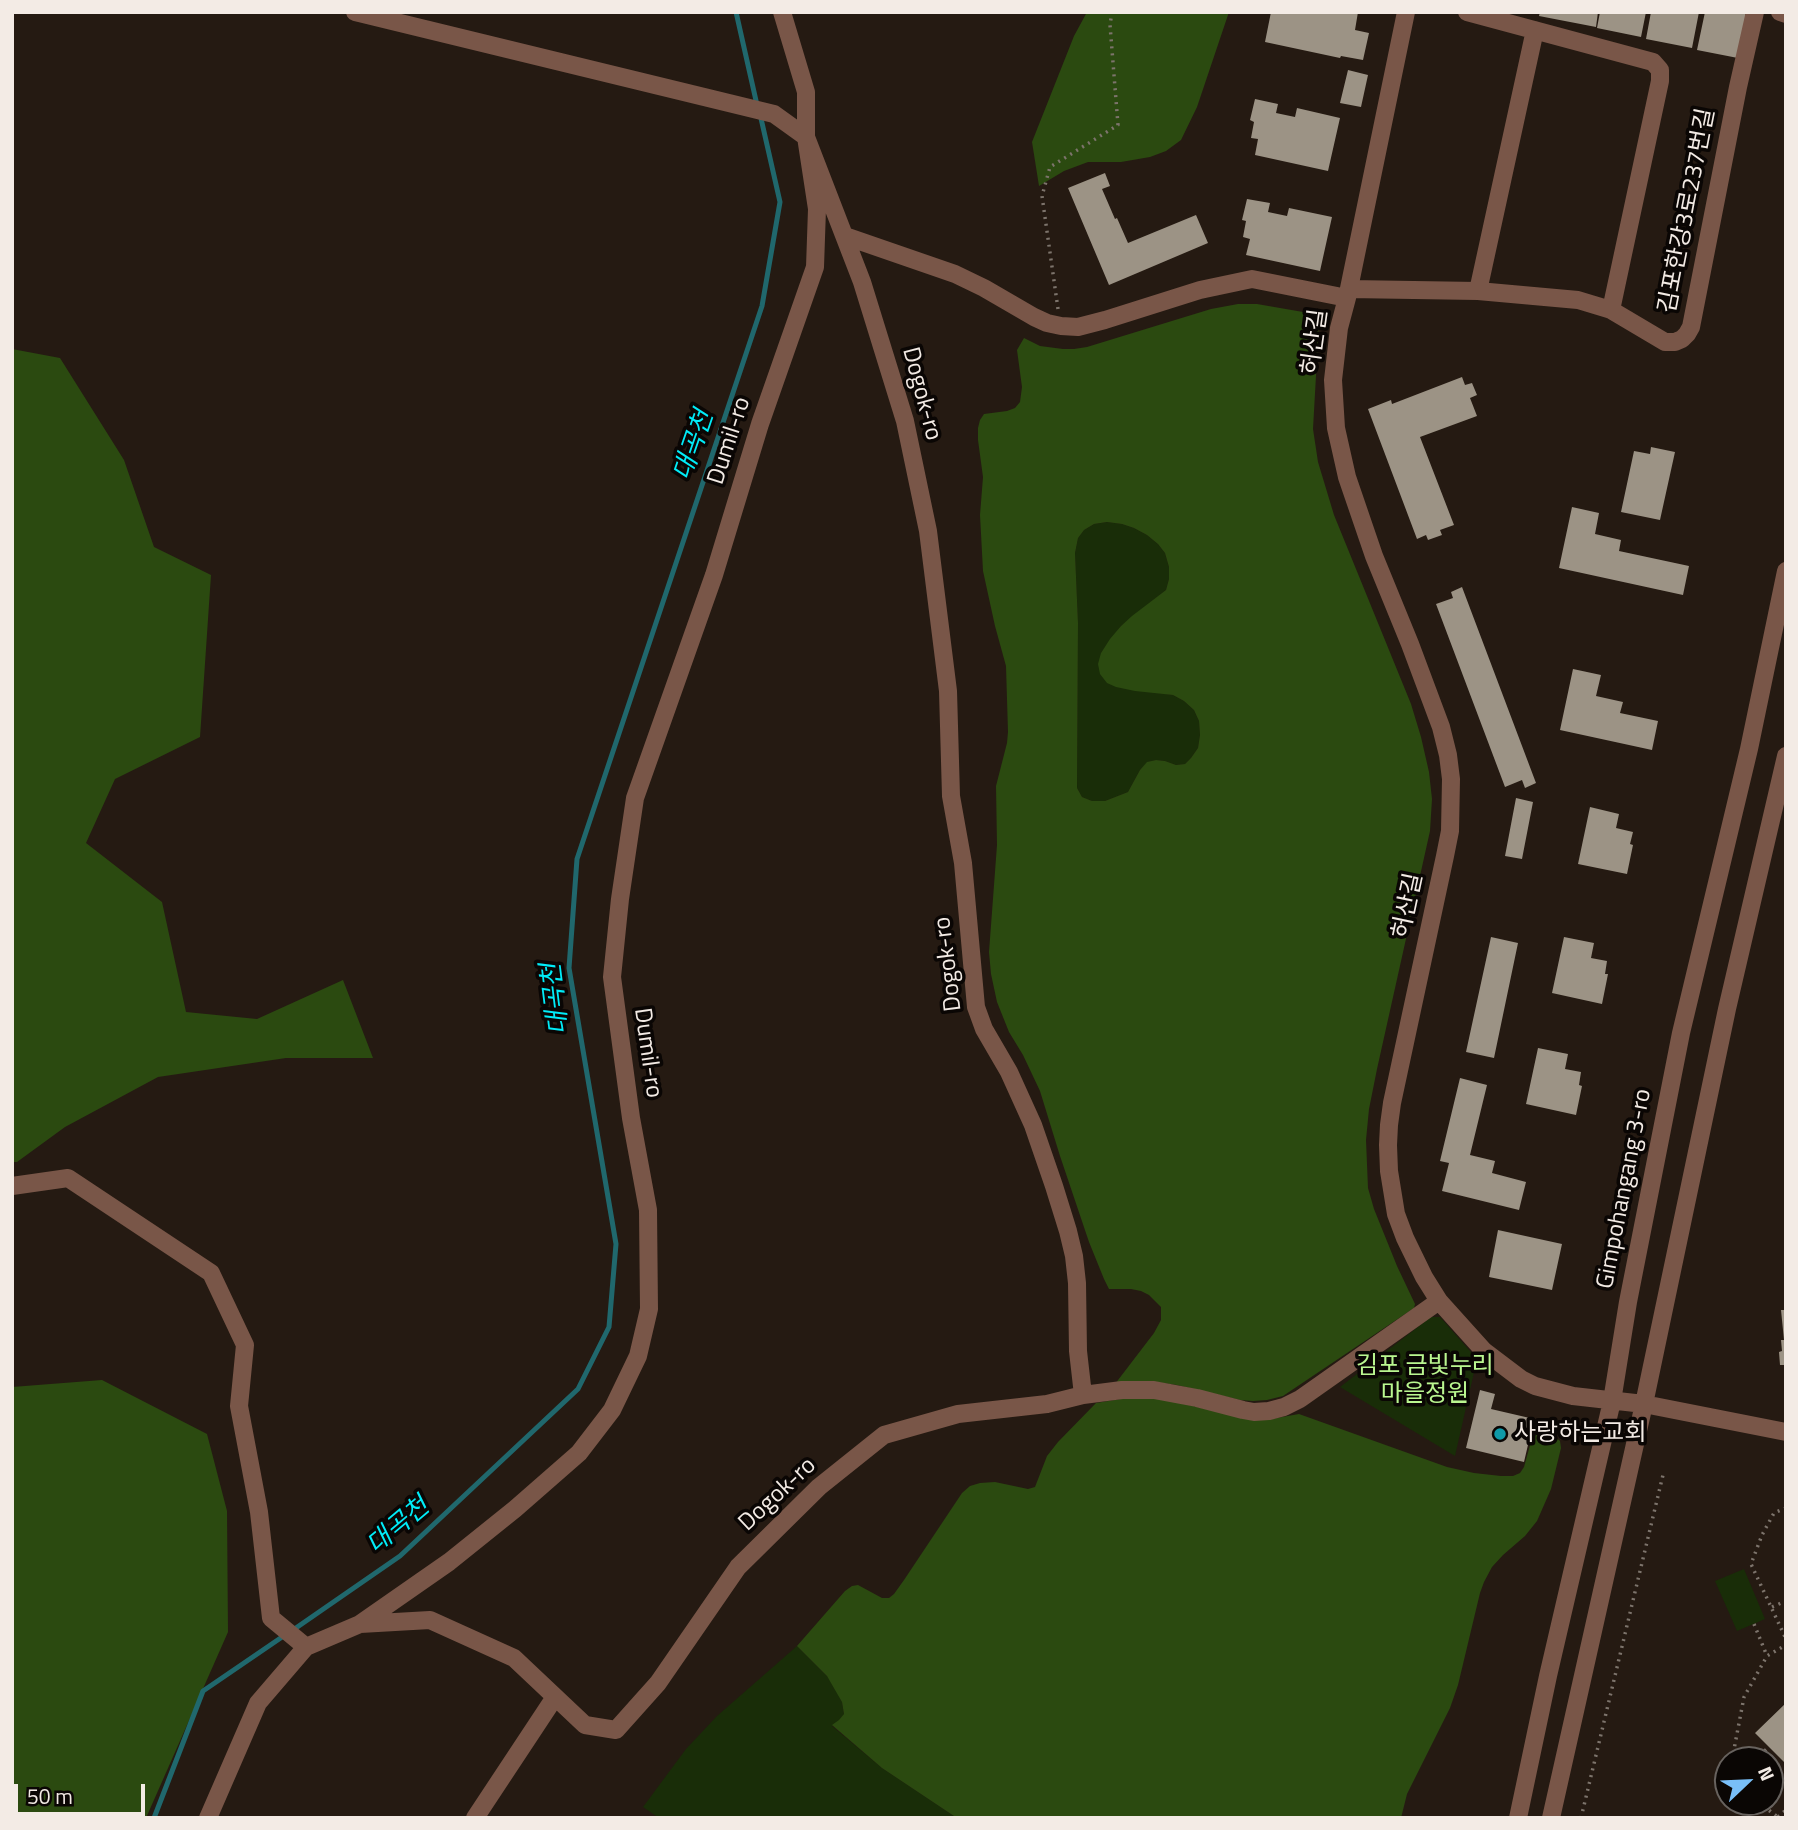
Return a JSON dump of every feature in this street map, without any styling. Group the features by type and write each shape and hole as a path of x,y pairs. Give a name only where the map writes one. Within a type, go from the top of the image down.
{"street":[{"path":"355,12 771,113 806,137"},
{"name":"Dogok-ro","path":"555,1697 585,1725 617,1730 658,1683 738,1567 819,1487 884,1435 958,1414 1047,1404 1083,1395 1078,1351 1077,1283 1068,1231 1033,1125 975,1007 963,863 951,796 948,691 928,531 905,421 845,236 806,137 806,92 782,12"},
{"path":"1348,293 1406,12"},
{"path":"1467,12 1653,62 1660,70 1611,310"},
{"name":"김포한강3로237번길","path":"1060,326 1078,327 1200,290 1252,279 1348,293 1478,291 1578,300 1611,310 1665,342 1682,339 1691,327 1755,12"},
{"path":"1780,12 1786,14"},
{"path":"1478,291 1535,30"},
{"name":"Dumil-ro","path":"208,1818 258,1703 302,1644 360,1624 449,1562 515,1509 579,1453 612,1410 638,1356 649,1308 648,1210 631,1118 612,976 620,899 635,798 714,575 760,424 815,267 817,209 806,137"},
{"path":"845,236 955,274 1034,317 1060,326"},
{"name":"허산길","path":"1348,293 1339,328 1334,380 1340,449 1359,515 1441,727 1451,779 1450,831 1392,1102 1388,1145 1391,1190 1405,1238 1439,1301 1484,1352 1521,1379 1535,1386 1573,1396 1644,1404 1786,1432"},
{"name":"Gimpohangang 3-ro","path":"1518,1818 1612,1401 1628,1302 1681,1033 1749,748 1786,571"},
{"path":"1551,1818 1644,1404 1727,1009 1786,756"},
{"path":"12,1186 68,1178 211,1273 245,1345 239,1406 259,1512 271,1618 302,1644"},
{"path":"1083,1395 1139,1389 1172,1393 1254,1412 1269,1411 1284,1407 1314,1389 1439,1301"},
{"path":"360,1624 430,1620 514,1658 555,1697 475,1818"}],"path":[{"path":"1060,326 1042,196 1050,167 1118,125 1110,25 1112,12"},
{"path":"1581,1818 1663,1475"},
{"path":"1786,1508 1773,1513 1751,1564 1786,1639"},
{"path":"1771,1607 1786,1601"},
{"path":"1754,1623 1768,1656"},
{"path":"1735,1746 1744,1697 1768,1656 1786,1645"},
{"path":"1778,1818 1786,1810"}],"green space":[{"path":"1087,12 1229,12 1197,107 1181,140 1166,151 1150,157 1121,162 1088,162 1064,171 1039,186 1032,142 1074,36"},
{"path":"1257,304 1303,312 1317,318 1319,322 1313,429 1318,462 1334,515 1411,704 1429,772 1432,799 1430,831 1377,1069 1366,1140 1368,1188 1374,1209 1415,1304 1414,1308 1283,1396 1253,1401 1155,1382 1115,1384 1154,1333 1161,1320 1161,1307 1141,1291 1109,1289 1104,1279 1089,1242 1040,1091 1009,1032 997,1002 989,952 997,845 996,786 1008,732 1006,666 983,571 980,515 983,477 978,440 980,420 984,414 1007,411 1020,402 1022,387 1017,350 1024,338 1040,346 1063,349 1087,347 1211,309","holes":["1094,524 1122,524 1147,535 1158,544 1165,553 1169,579 1166,590 1132,616 1110,639 1101,653 1098,664 1100,674 1107,683 1116,687 1173,695 1184,701 1194,710 1199,721 1200,735 1198,748 1185,764 1176,765 1156,760 1147,762 1128,792 1105,801 1092,801 1082,797 1077,788 1078,623 1075,553 1078,538 1084,530"]},
{"path":"12,349 60,358 124,460 154,547 211,575 200,737 115,779 86,843 162,902 186,1012 257,1019 343,980 373,1058 286,1058 158,1077 65,1127 17,1162 12,1162"},
{"path":"1107,522 1134,528 1158,544 1165,553 1169,579 1166,590 1121,626 1101,653 1159,693 1173,695 1184,701 1194,710 1199,721 1200,735 1198,748 1185,764 1176,765 1156,760 1148,762 1140,770 1128,792 1105,801 1092,801 1082,797 1077,788 1078,623 1075,553 1078,538 1084,530 1094,524"},
{"name":"김포 금빛누리 마을정원","path":"1431,1317 1440,1317 1477,1359 1455,1456 1340,1387"},
{"path":"102,1380 207,1434 227,1511 228,1632 146,1818 12,1818 12,1387"},
{"path":"1127,1398 1168,1400 1240,1417 1271,1419 1299,1414 1447,1467 1501,1476 1520,1473 1532,1438 1538,1434 1554,1436 1560,1441 1561,1448 1551,1489 1537,1521 1492,1567 1484,1582 1450,1708 1407,1794 1401,1818 957,1818 882,1768 832,1725 844,1714 842,1702 827,1676 797,1646 845,1591 858,1585 882,1598 889,1598 962,1493 970,1486 995,1482 1028,1489 1035,1487 1047,1456 1096,1403"},
{"path":"1744,1569 1765,1619 1737,1631 1715,1581"},
{"path":"797,1646 836,1688 844,1714 832,1726 882,1768 957,1818 659,1818 643,1807 686,1749 717,1716"}],"building":[{"path":"1271,12 1358,12 1355,30 1369,33 1363,60 1340,58 1265,42"},
{"path":"1540,12 1598,12 1596,27 1539,16"},
{"path":"1600,12 1646,12 1641,37 1597,28"},
{"path":"1651,12 1699,12 1692,48 1646,39"},
{"path":"1705,12 1744,12 1750,22 1743,59 1697,50"},
{"path":"1348,70 1368,75 1361,107 1340,103"},
{"path":"1255,99 1278,104 1276,113 1295,117 1297,108 1340,118 1328,171 1255,155 1258,139 1251,138 1254,122 1250,120"},
{"path":"1105,173 1110,186 1102,189 1128,243 1196,215 1208,243 1109,285 1068,188"},
{"path":"1247,199 1270,203 1268,212 1287,216 1289,208 1332,217 1320,271 1246,255 1250,239 1243,237 1246,221 1242,220"},
{"path":"1462,377 1465,385 1472,383 1477,395 1470,398 1477,416 1420,437 1454,525 1440,530 1442,535 1428,540 1426,535 1417,539 1368,409 1391,400 1392,404"},
{"path":"1651,447 1675,452 1660,520 1621,512 1634,451 1650,454"},
{"path":"1572,507 1599,513 1595,534 1621,540 1619,551 1689,566 1683,595 1559,568"},
{"path":"1462,587 1536,783 1525,788 1522,780 1505,787 1436,604 1453,598 1451,592"},
{"path":"1573,669 1601,675 1596,696 1623,702 1620,713 1658,721 1652,750 1560,730"},
{"path":"1516,798 1533,802 1522,859 1505,856"},
{"path":"1590,807 1619,814 1616,828 1633,832 1627,874 1578,864"},
{"path":"1491,937 1518,943 1494,1058 1466,1052"},
{"path":"1564,937 1594,943 1591,958 1607,961 1605,974 1608,974 1602,1004 1552,993"},
{"path":"1538,1048 1568,1054 1565,1069 1581,1072 1579,1085 1582,1086 1576,1115 1526,1104"},
{"path":"1460,1078 1487,1085 1470,1155 1495,1161 1492,1173 1526,1182 1519,1210 1442,1191 1449,1163 1440,1161"},
{"path":"1498,1230 1562,1244 1552,1290 1489,1277"},
{"path":"1781,1310 1786,1310 1786,1365 1780,1365 1779,1352 1782,1351 1781,1340 1784,1340"},
{"name":"사랑하는교회","path":"1480,1390 1495,1394 1491,1409 1534,1419 1524,1462 1466,1448"},
{"path":"1786,1703 1786,1764 1784,1746 1768,1746 1755,1733"}],"waterway":[{"name":"대곡천","path":"736,12 757,105"},
{"name":"대곡천","path":"293,1630 400,1556 578,1389 609,1327 616,1244 569,968 577,859 762,306 780,202 760,114"},
{"name":"대곡천","path":"154,1818 203,1691 285,1635"}],"place":[{"name":"사랑하는교회","path":"1500,1434"}]}
